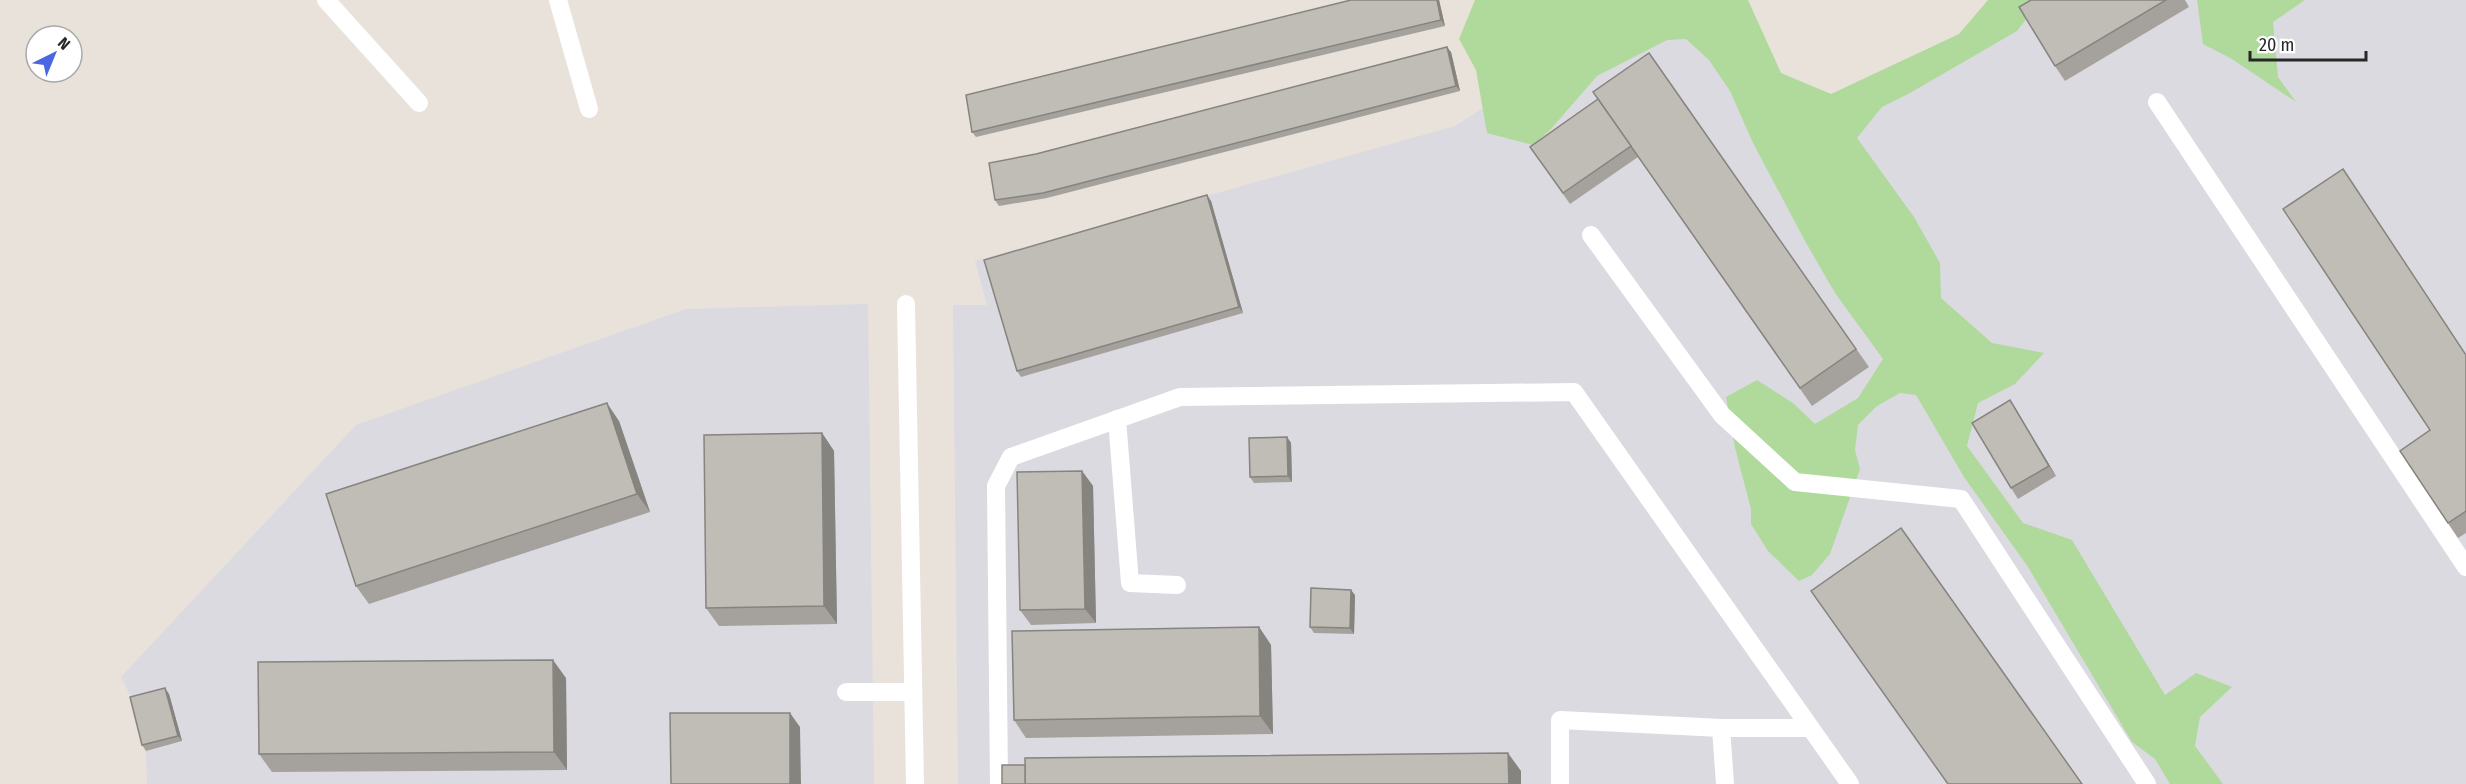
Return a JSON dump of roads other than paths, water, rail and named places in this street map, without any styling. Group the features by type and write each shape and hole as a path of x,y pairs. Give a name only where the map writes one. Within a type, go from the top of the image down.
{"lane":[{"path":"326,0 419,103"},
{"path":"558,0 589,109"},
{"path":"2157,102 2466,567"},
{"path":"1591,235 1722,415 1795,482 1962,499 2146,784"},
{"path":"906,304 915,784"},
{"path":"999,784 996,486 1011,458 1180,397 1574,392 1850,784"},
{"path":"1117,419 1130,583 1177,585"},
{"path":"846,692 913,692"},
{"path":"1560,784 1560,720 1721,728 1810,728"},
{"path":"1721,728 1725,784"}]}
